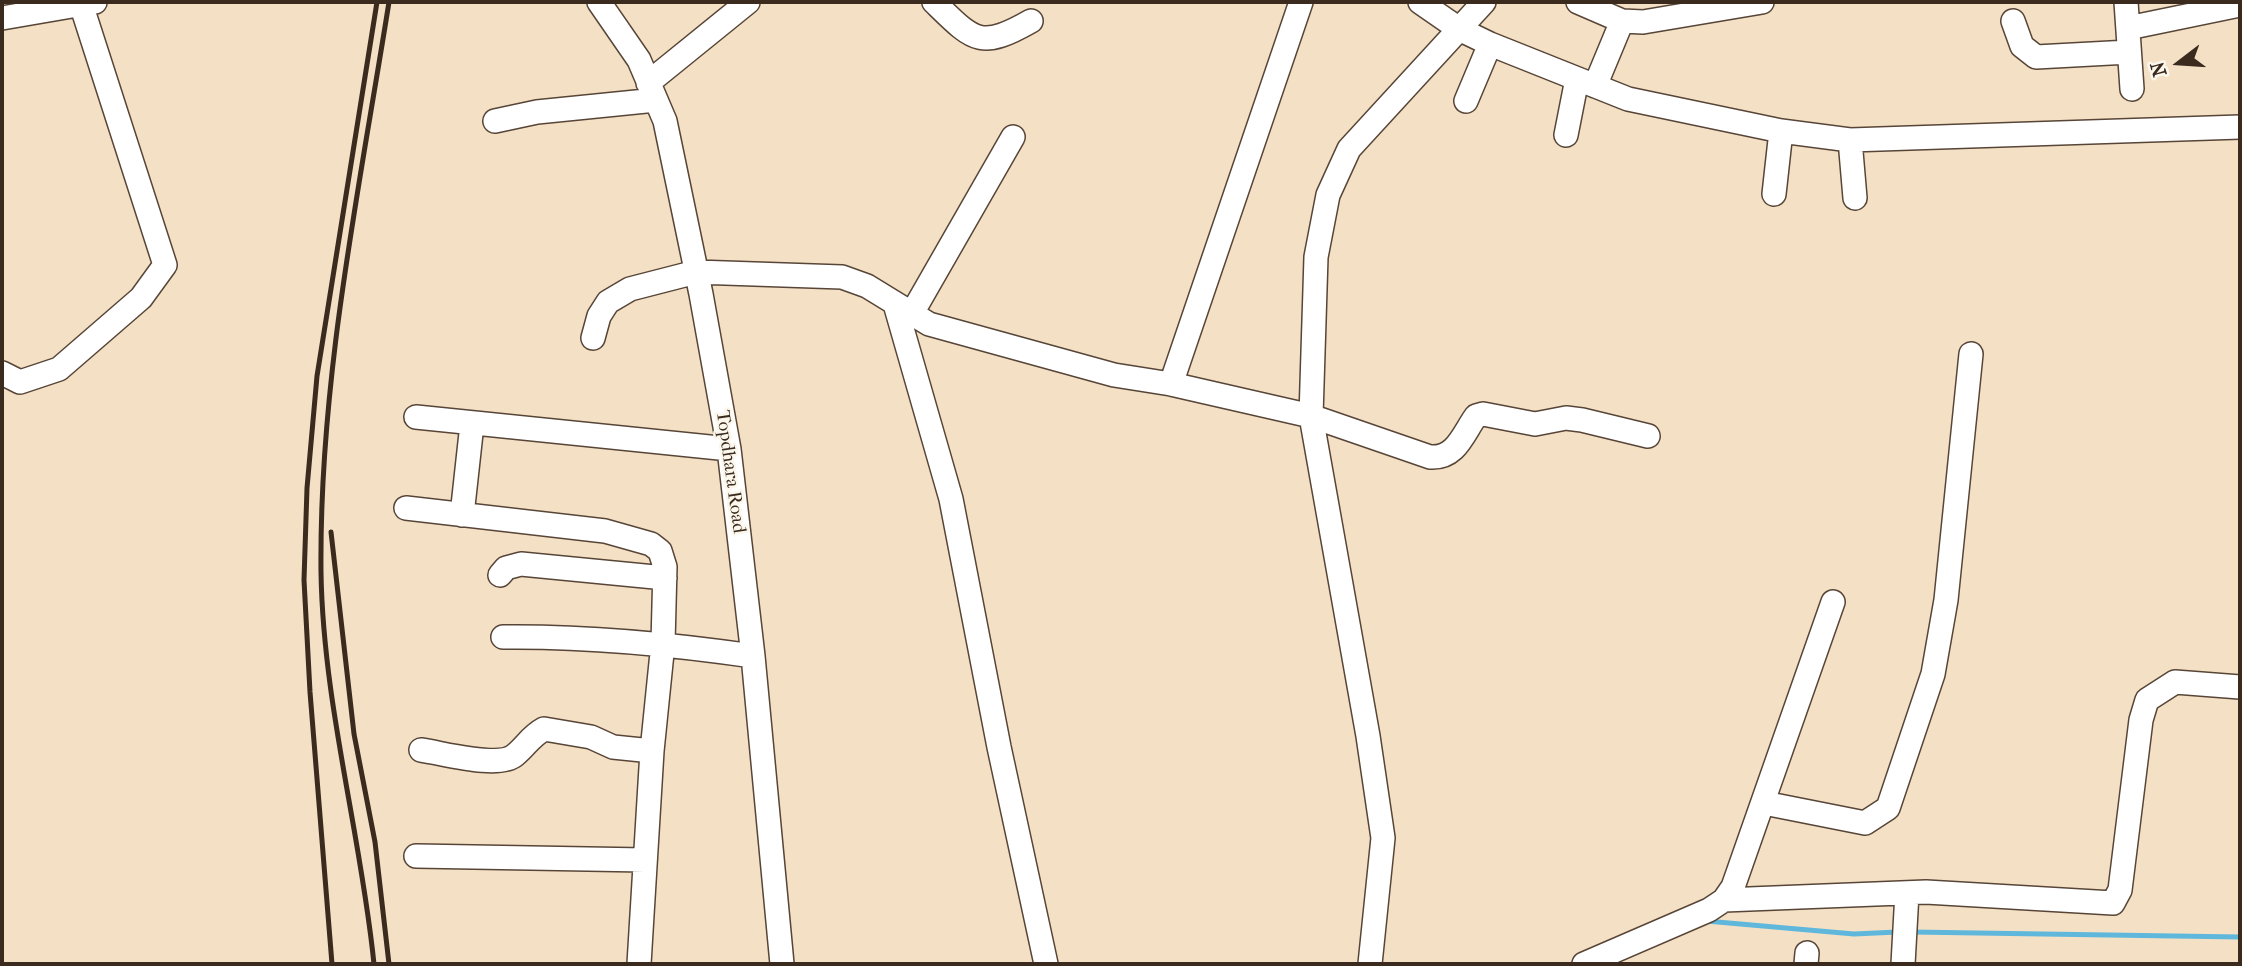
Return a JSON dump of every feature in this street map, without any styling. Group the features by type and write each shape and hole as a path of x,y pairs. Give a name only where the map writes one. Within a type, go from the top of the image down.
{"street":[{"name":"Topdhara Road","path":"598,2 639,61 665,121 696,272 729,449 753,656 782,964"},
{"path":"495,121 652,91 748,2"},
{"path":"934,2 962,29 984,40 1004,36 1031,21"},
{"path":"1171,384 1301,2"},
{"path":"1420,2 1459,29 1490,44 1628,99 1782,131 1850,140 2240,127"},
{"path":"1370,964 1383,838 1368,736 1311,416 1315,257 1328,195 1349,149 1484,2"},
{"path":"1578,2 1622,21 1687,16 1762,2"},
{"path":"2126,2 2132,89"},
{"path":"2,18 89,3 165,265 141,298 59,369 20,382 2,373"},
{"path":"2128,28 2240,5"},
{"path":"1566,135 1586,82 1622,21"},
{"path":"2013,21 2022,46 2036,57 2130,52"},
{"path":"1466,101 1490,44"},
{"path":"1774,194 1782,131"},
{"path":"1013,137 903,309 951,499 1046,964"},
{"path":"1850,140 1855,198"},
{"path":"593,338 599,316 608,302 631,289 696,272 842,277 867,286 929,324 1114,375 1171,384 1311,416 1430,457 1448,454 1457,447 1476,416 1483,414 1535,424 1566,418 1582,420 1648,436"},
{"path":"1764,803 1865,823 1888,808 1935,661 1946,600 1971,354"},
{"path":"416,417 729,449"},
{"path":"462,515 472,424"},
{"path":"406,508 605,531 651,544 660,551 666,567 663,643 652,751 639,964"},
{"path":"500,575 511,566 521,564 665,578"},
{"path":"1584,964 1681,925 1724,901 1734,887 1833,602"},
{"path":"503,637 563,636 663,643 753,656"},
{"path":"1724,901 1907,893 2113,903 2120,890 2141,720 2147,700 2175,682 2240,687"},
{"path":"422,750 499,762 514,756 530,738 544,729 591,737 613,747 652,751"},
{"path":"416,856 645,860"},
{"path":"1903,964 1907,893"}],"waterway":[{"path":"1706,921 1854,934 1898,932"},
{"path":"1912,932 2240,937"}],"railway":[{"path":"332,964 310,692 304,580 307,488 317,376 377,2"},
{"path":"374,964 361,866 328,671 321,572 322,500 343,286 389,2"},
{"path":"331,532 354,734 375,842 389,964"}]}
